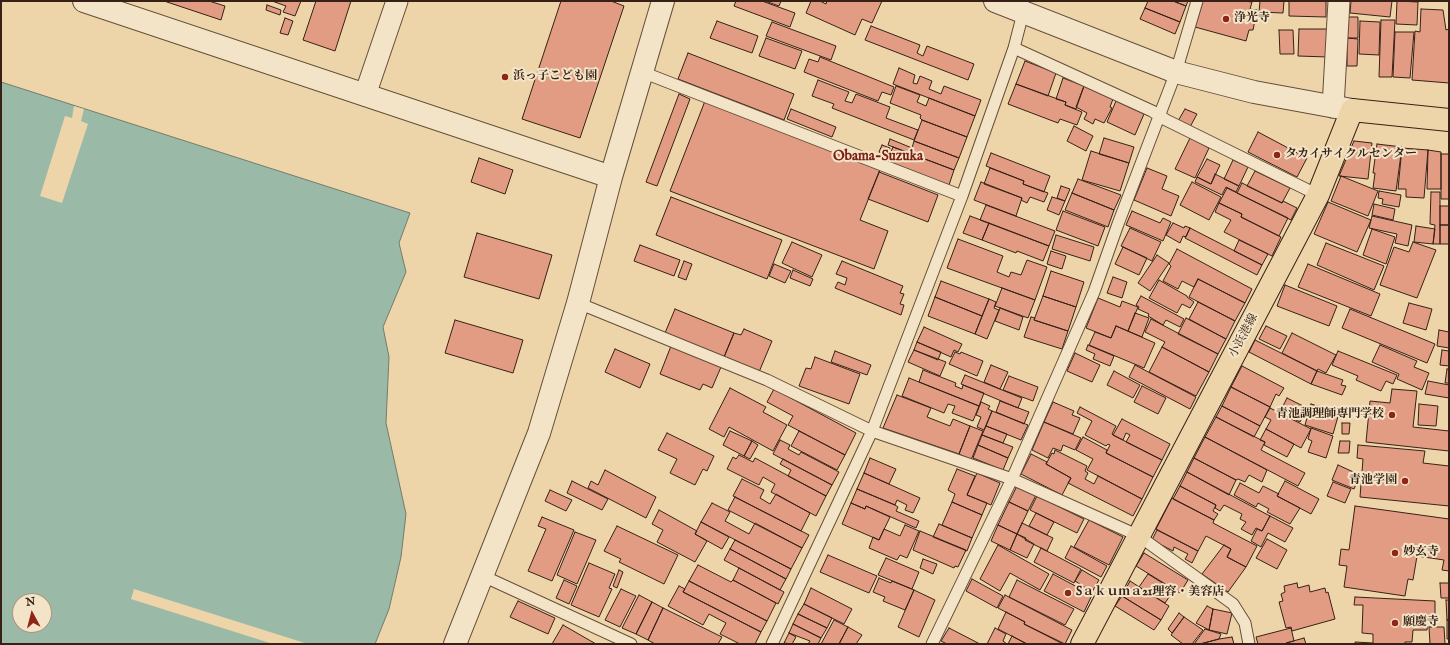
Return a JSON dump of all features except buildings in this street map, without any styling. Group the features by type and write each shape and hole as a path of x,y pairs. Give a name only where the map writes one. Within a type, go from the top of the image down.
{"main road":[{"path":"1343,108 1449,120"},
{"name":"小浜港線","path":"1082,644 1318,195 1343,108"}],"street":[{"path":"84,1 611,177"},
{"path":"365,95 397,1"},
{"path":"455,644 539,433 578,302 611,177 663,1"},
{"path":"995,1 1024,7 1176,72 1254,92 1343,108 1338,1"}],"lane":[{"path":"932,644 1012,479 1094,292 1118,224 1176,72 1197,1"},
{"path":"772,644 872,431 962,196 1014,48 1024,7"},
{"path":"1014,48 1159,116 1318,195"},
{"path":"642,72 962,196"},
{"path":"578,302 767,380 872,431 1012,479 1139,536 1233,604 1245,623 1249,644"},
{"path":"483,576 631,644"}],"shaded area":[{"path":"1,82 410,213 399,243 406,272 383,327 389,357 386,423 406,514 401,557 389,609 375,644 1,644"}],"pier":[{"path":"74,106 84,109 81,121 88,124 62,203 40,196 65,116 72,118"},
{"path":"134,589 308,644 273,644 131,599"}],"place":[{"name":"浄光寺","path":"1226,19"},
{"name":"浜っ子こども園","path":"505,77"},
{"name":"タカイサイクルセンター","path":"1277,155"},
{"name":"青池調理師専門学校","path":"1392,415"},
{"name":"青池学園","path":"1405,481"},
{"name":"妙玄寺","path":"1395,553"},
{"name":"Sａｋｕｍａ21理容・美容店","path":"1068,593"},
{"name":"願慶寺","path":"1395,623"}],"district":[{"name":"Obama-Suzuka","path":"878,157"}]}
